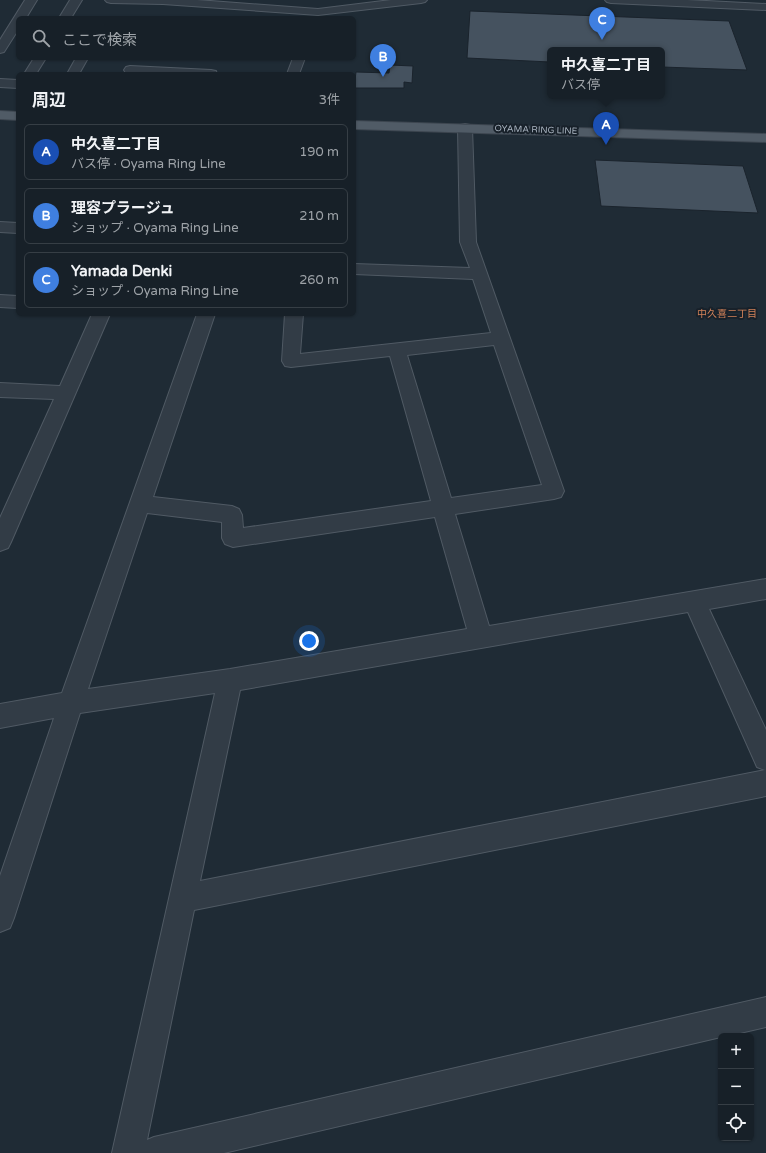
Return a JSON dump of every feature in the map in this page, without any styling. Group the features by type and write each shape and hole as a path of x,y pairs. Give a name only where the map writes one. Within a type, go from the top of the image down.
{"main road":[{"path":"0,115 16,116"},
{"name":"OYAMA RING LINE","path":"356,125 766,138"}],"street":[{"path":"21,16 31,0"},
{"path":"66,16 76,0"},
{"path":"111,0 163,1 317,15 421,0"},
{"path":"108,12 115,0"},
{"path":"317,15 323,0"},
{"path":"611,0 766,7"},
{"path":"157,12 163,1"},
{"path":"0,49 16,24"},
{"path":"31,72 39,60"},
{"path":"74,72 81,60"},
{"path":"129,72 135,60"},
{"path":"294,72 298,60"},
{"path":"0,83 16,84"},
{"path":"140,504 232,515 233,538 554,491 468,242 464,128"},
{"path":"0,227 16,228"},
{"path":"356,269 480,274"},
{"path":"0,302 16,302"},
{"path":"0,542 10,498 66,394 100,316"},
{"path":"0,918 71,703 205,316"},
{"path":"294,316 291,361 501,338"},
{"path":"397,350 481,637"},
{"path":"0,390 66,394"},
{"path":"0,716 71,703 230,680 766,589"},
{"path":"694,601 766,758"},
{"path":"128,1153 230,680"},
{"path":"184,898 766,783"},
{"path":"154,1153 766,1012"}],"building":[{"path":"470,11 729,21 747,70 665,67 665,47 547,47 547,62 467,58"},
{"path":"390,65 413,66 412,83 404,82 404,88 356,88 356,72 389,73"},
{"path":"595,160 743,166 758,213 601,206"}],"place":[{"name":"Yamada Denki","path":"602,40"},
{"name":"理容プラージュ","path":"383,77"},
{"name":"中久喜二丁目","path":"606,145"}],"district":[{"name":"中久喜二丁目","path":"727,314"}]}
